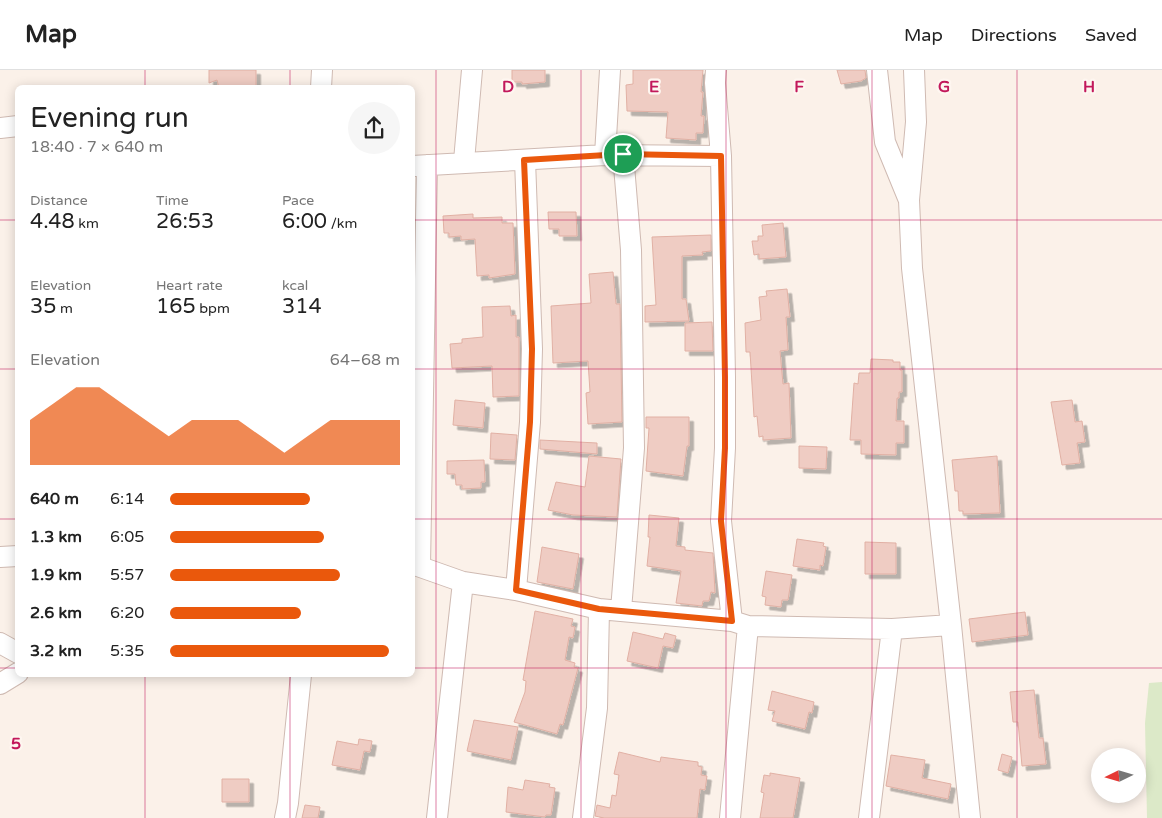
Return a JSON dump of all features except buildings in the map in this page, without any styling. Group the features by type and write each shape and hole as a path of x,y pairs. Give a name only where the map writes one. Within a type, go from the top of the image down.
{"street":[{"path":"321,85 322,70"},
{"path":"464,161 472,70"},
{"path":"610,70 614,155 631,250 634,448 621,610"},
{"path":"716,70 715,83 721,156 725,377 725,448 721,521 740,624 730,818"},
{"path":"877,70 886,142 909,200"},
{"path":"914,70 916,122 909,200 912,268 970,818"},
{"path":"0,128 15,126"},
{"path":"721,156 614,155 464,161 420,165 416,565 463,582 516,590 599,609 740,624 892,629 951,625"},
{"path":"516,590 530,422 532,349 524,160"},
{"path":"0,557 15,556"},
{"path":"437,818 463,582"},
{"path":"583,818 597,708 599,609"},
{"path":"869,818 892,629"},
{"path":"0,643 15,651"},
{"path":"0,684 15,675"},
{"path":"285,818 301,677"}],"green space":[{"path":"1162,682 1162,818 1147,818 1145,723 1149,683"}],"route":[{"path":"623,154 721,156 725,448 721,521 732,621 599,609 516,590 530,422 532,349 524,160 623,154"}]}
